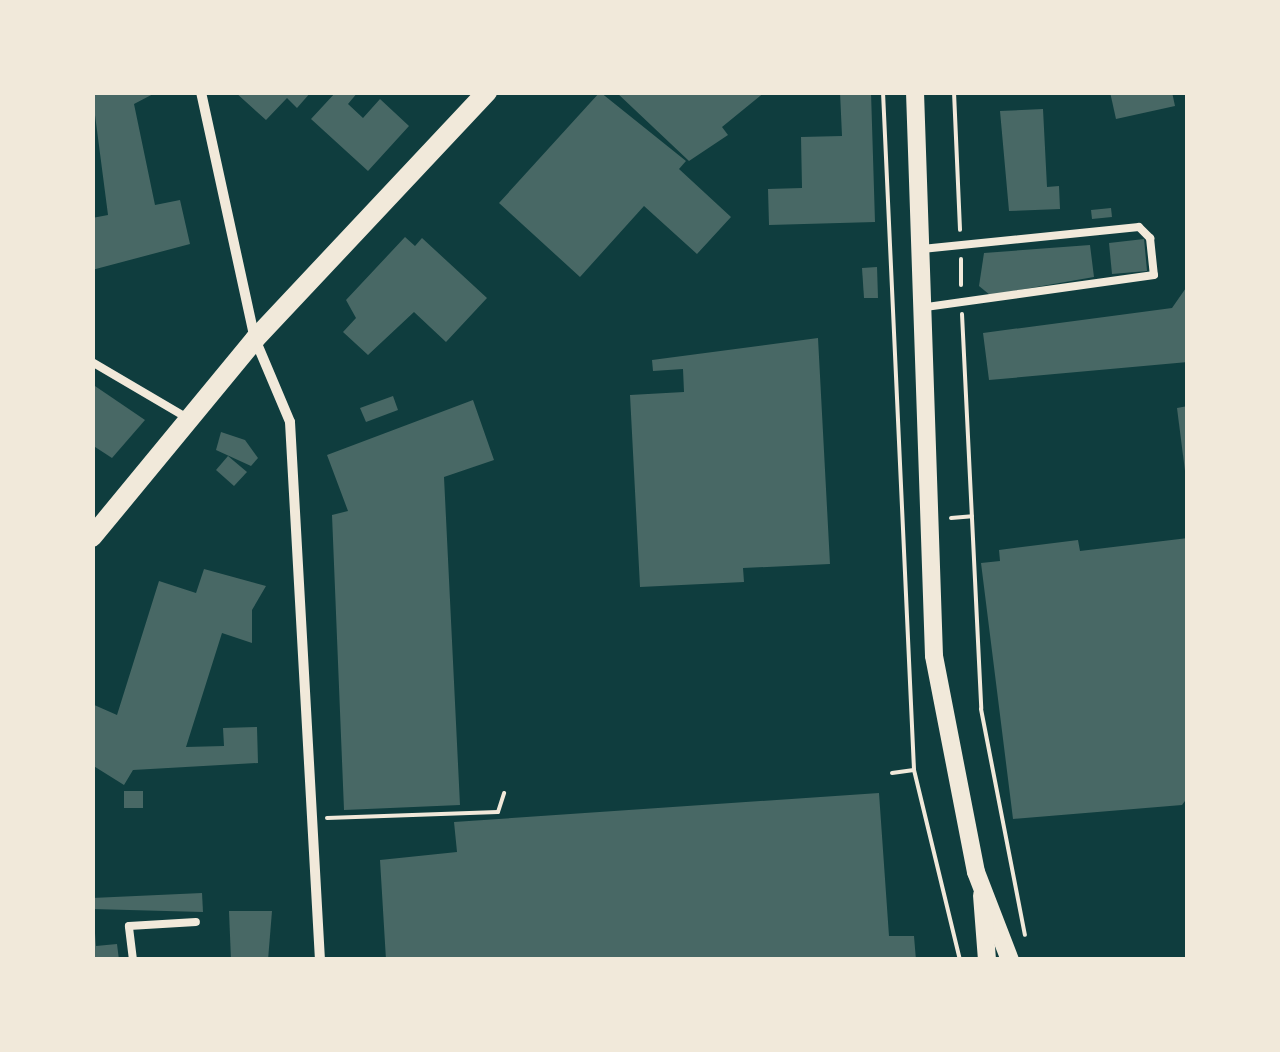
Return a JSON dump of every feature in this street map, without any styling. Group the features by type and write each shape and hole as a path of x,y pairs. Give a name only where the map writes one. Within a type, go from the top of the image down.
{"main road":[{"path":"92,537 256,339 487,92"}],"street":[{"path":"200,92 256,339 293,450 320,960"},
{"path":"914,92 934,656 982,895 987,960"},
{"path":"982,895 1010,960"}],"lane":[{"path":"922,249 1139,228 1150,238 1154,275 924,307"},
{"path":"92,362 189,419"},
{"path":"133,960 129,926 196,922"}],"path":[{"path":"882,92 914,770 960,960"},
{"path":"954,92 981,709 1027,946"},
{"path":"892,773 914,770"},
{"path":"314,818 498,812 504,793"}],"building":[{"path":"92,92 157,92 134,104 155,205 180,200 190,244 92,270 92,218 108,215"},
{"path":"235,92 311,92 297,108 287,98 266,120"},
{"path":"336,92 358,92 348,104 363,118 380,99 409,126 368,171 311,119"},
{"path":"600,92 686,161 679,169 731,217 697,254 644,206 580,277 499,203"},
{"path":"616,92 765,92 722,127 728,135 689,161"},
{"path":"840,92 871,92 875,222 769,225 768,189 802,188 801,137 842,136"},
{"path":"1110,92 1172,92 1175,106 1116,119"},
{"path":"1043,109 1047,187 1059,186 1060,209 1009,211 1000,111"},
{"path":"1111,208 1112,217 1092,219 1091,210"},
{"path":"405,237 415,246 422,238 487,298 446,342 414,312 368,355 343,332 356,318 346,300"},
{"path":"1144,239 1147,271 1112,274 1109,243"},
{"path":"1090,245 1094,277 990,295 979,286 984,253"},
{"path":"877,267 878,298 864,298 862,268"},
{"path":"1188,285 1188,362 989,380 983,333 1172,308"},
{"path":"818,338 830,564 743,568 744,582 640,587 630,395 684,392 683,369 653,371 652,360"},
{"path":"92,384 145,420 112,458 92,445"},
{"path":"393,396 398,410 366,422 360,408"},
{"path":"473,400 494,460 444,477 460,805 344,810 332,515 348,511 327,455"},
{"path":"1188,406 1188,471 1185,471 1177,408"},
{"path":"221,432 245,440 258,458 251,466 216,450"},
{"path":"228,456 247,472 234,486 216,470"},
{"path":"1188,538 1188,797 1182,805 1013,819 981,563 1000,561 999,550 1078,540 1080,551"},
{"path":"204,569 266,586 252,610 252,643 222,633 186,747 224,746 223,728 257,727 258,763 133,770 124,785 92,765 92,704 117,715 159,581 196,593"},
{"path":"124,791 143,791 143,808 124,808"},
{"path":"879,793 889,936 914,936 916,960 386,960 380,860 457,852 454,822"},
{"path":"202,893 203,912 92,909 92,898"},
{"path":"229,911 272,911 268,960 231,960"},
{"path":"95,933 96,946 117,944 119,960 92,960"}]}
